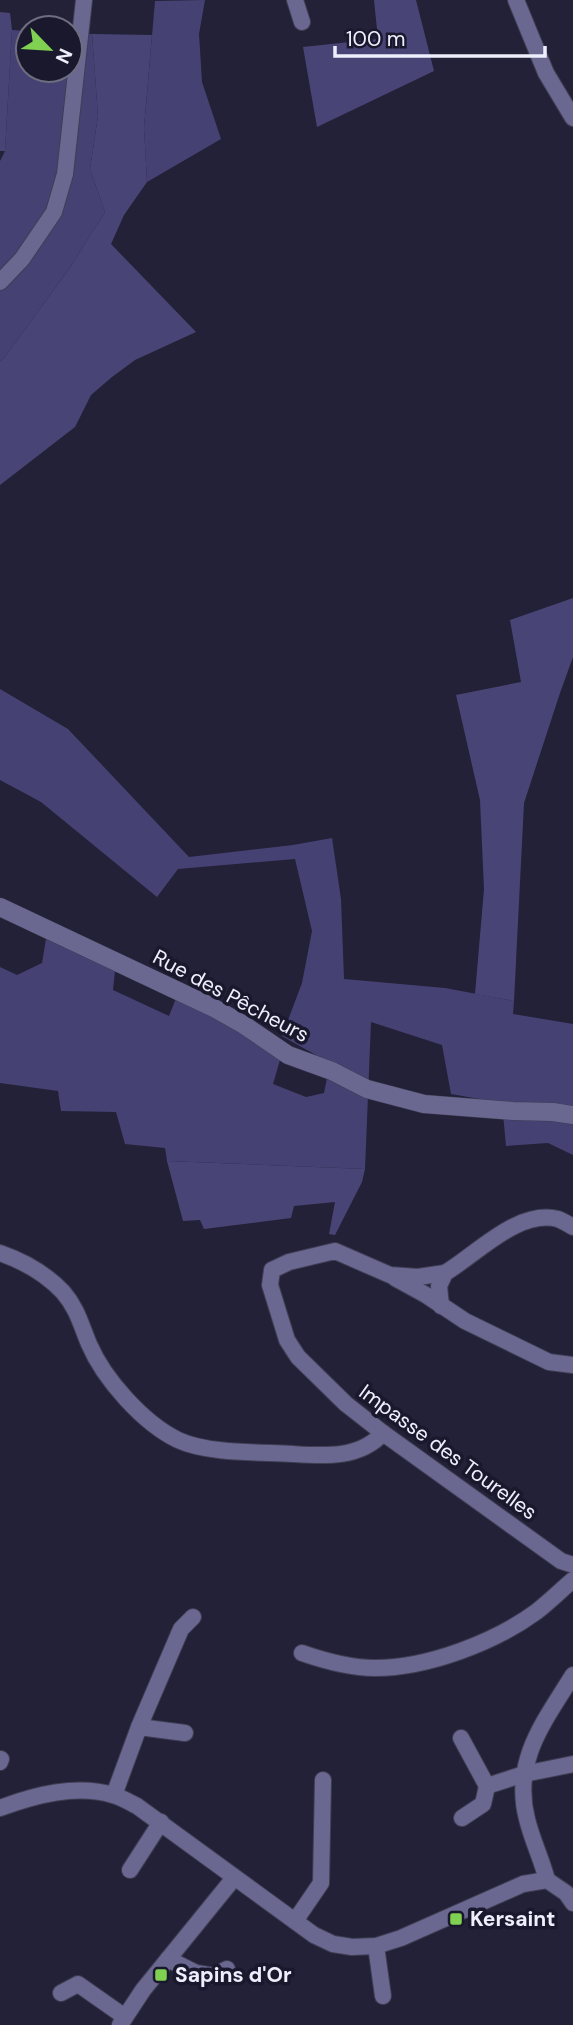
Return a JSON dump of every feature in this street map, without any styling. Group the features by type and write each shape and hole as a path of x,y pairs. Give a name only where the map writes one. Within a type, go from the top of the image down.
{"street":[{"path":"0,282 22,259 54,212 65,174 84,0"},
{"path":"295,0 302,22"},
{"path":"516,0 546,73 573,118"},
{"name":"Rue des Pêcheurs","path":"0,907 214,1008 288,1055 332,1071 367,1089 424,1104 573,1115"},
{"path":"390,1275 418,1277 445,1273 518,1223 536,1218 558,1219 573,1227"},
{"name":"Impasse des Tourelles","path":"390,1275 335,1251 289,1262 272,1270 270,1285 287,1340 298,1357 346,1404 561,1561 573,1565"},
{"path":"0,1253 39,1272 62,1291 77,1311 89,1344 106,1376 134,1406 160,1429 178,1440 200,1447 326,1457 351,1453 377,1440 383,1433"},
{"path":"441,1306 439,1286 445,1273"},
{"path":"390,1275 465,1321 549,1362 573,1365"},
{"path":"302,1653 328,1662 375,1668 414,1664 492,1639 537,1611 573,1580"},
{"path":"114,1795 139,1727 181,1629 193,1616"},
{"path":"570,1897 547,1880 522,1797 528,1753 536,1734 573,1675"},
{"path":"139,1727 185,1733"},
{"path":"461,1738 487,1786 483,1804 463,1818"},
{"path":"487,1786 524,1774 573,1764"},
{"path":"295,1921 321,1883 323,1780"},
{"path":"0,1808 56,1793 86,1790 114,1795 161,1822 314,1935 332,1944 352,1947 376,1946 401,1938 511,1888 547,1880"},
{"path":"130,1870 161,1822"},
{"path":"61,1993 78,1984 123,2021 143,1990 234,1878"},
{"path":"376,1946 383,1996"},
{"path":"168,1959 196,1973 214,1976 228,1969"}],"shaded area":[{"path":"205,0 199,34 202,82 221,139 147,182 144,128 155,1"},
{"path":"374,0 416,0 434,71 317,127 303,47 378,39"},
{"path":"0,12 10,13 12,30 5,151 0,151"},
{"path":"12,30 14,84 84,84 84,34 92,34 98,116 90,169 105,212 69,269 0,361 0,161 5,151"},
{"path":"92,34 152,35 144,128 147,182 124,215 111,244 196,332 135,360 112,377 91,395 75,427 0,485 0,361 69,269 105,212 90,169 98,116"},
{"path":"573,598 573,657 524,803 514,1001 475,994 484,889 480,800 456,695 521,682 510,620"},
{"path":"0,689 68,729 189,857 332,838 341,899 344,979 445,988 514,1001 513,1014 573,1024 573,1155 548,1143 506,1146 502,1103 451,1094 442,1045 371,1022 365,1169 167,1161 165,1148 125,1144 116,1112 61,1111 58,1091 0,1083 0,967 17,975 42,963 46,939 115,971 113,990 169,1016 177,996 238,1030 280,1060 273,1084 306,1097 324,1093 330,1063 282,1036 302,983 312,931 295,859 178,869 157,897 41,802 0,780"},
{"path":"167,1161 365,1169 362,1182 335,1235 329,1234 335,1202 294,1206 291,1218 204,1229 200,1220 183,1221"}],"place":[{"name":"Kersaint","path":"456,1919"},
{"name":"Sapins d'Or","path":"161,1975"}]}
